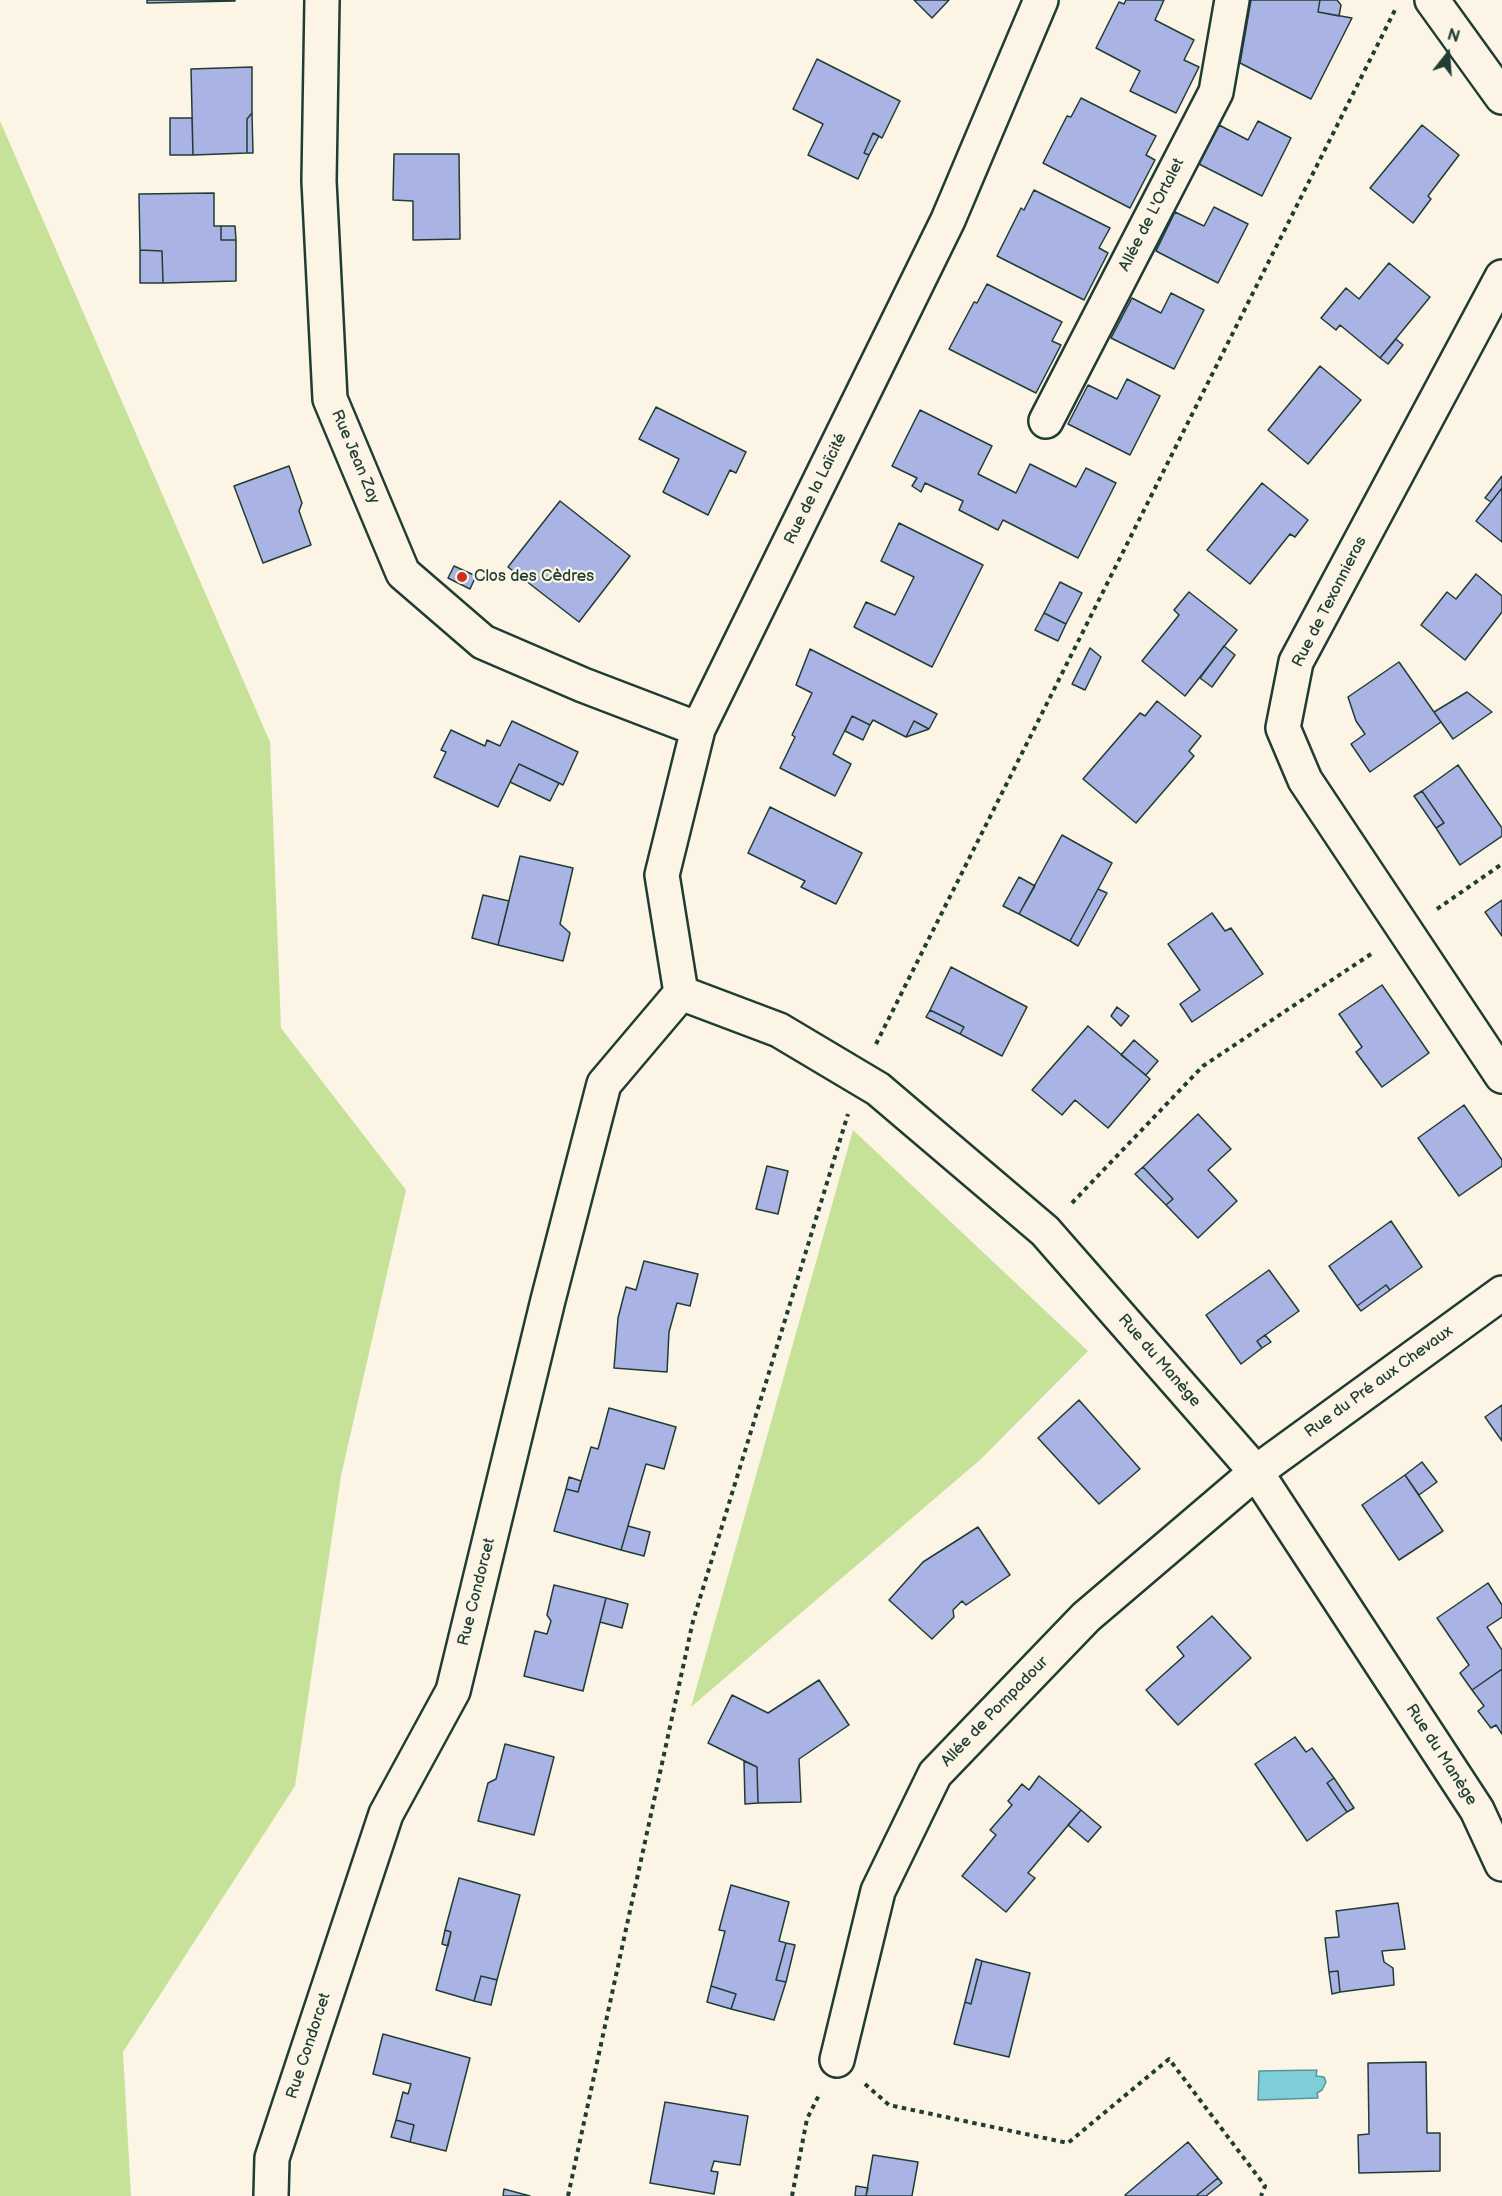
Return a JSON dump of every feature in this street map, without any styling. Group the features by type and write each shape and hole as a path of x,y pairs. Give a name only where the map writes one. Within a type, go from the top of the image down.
{"street":[{"name":"Rue Jean Zay","path":"322,0 319,181 330,399 403,573 483,642 583,685 698,729"},
{"name":"Rue de la Laïcité","path":"681,993 662,875 698,729 948,220 1041,0"},
{"name":"Allée de L'Ortalet","path":"1046,421 1216,92 1232,0"},
{"path":"1432,0 1502,97"},
{"name":"Rue de Texonnieras","path":"1502,277 1296,662 1283,728 1305,780 1502,1077"},
{"name":"Rue du Manège","path":"681,993 780,1030 878,1089 1045,1231 1256,1472 1477,1810 1502,1864"},
{"name":"Rue Condorcet","path":"271,2196 272,2158 386,1814 453,1691 548,1300 604,1084 681,993"},
{"name":"Rue du Pré aux Chevaux","path":"1256,1472 1502,1293"},
{"name":"Allée de Pompadour","path":"837,2060 878,1891 935,1774 1086,1617 1256,1472"}],"path":[{"path":"1045,1231 1203,1066 1502,864"},
{"path":"792,2196 807,2119 837,2060 889,2105 1068,2143 1169,2060 1265,2186 1261,2196"}],"green space":[{"path":"0,121 270,742 281,1028 406,1190 341,1476 295,1786 123,2052 131,2196 0,2196"},
{"path":"853,1130 1088,1351 981,1459 691,1707"}],"water":[{"path":"1317,2070 1316,2076 1324,2077 1326,2082 1322,2090 1317,2093 1318,2098 1258,2100 1259,2071"}],"building":[{"path":"147,0 235,0 235,1 147,3"},
{"path":"914,0 949,0 932,18"},
{"path":"1126,0 1164,0 1155,20 1194,40 1184,60 1199,67 1176,113 1130,91 1140,71 1096,48 1119,2 1124,4"},
{"path":"1251,0 1320,0 1318,12 1352,18 1311,99 1240,63"},
{"path":"1320,0 1337,0 1341,5 1339,16 1318,12"},
{"path":"817,59 900,101 882,138 873,133 864,153 869,155 858,179 808,155 823,124 793,109"},
{"path":"252,67 252,113 247,119 247,153 193,155 191,69"},
{"path":"1081,98 1156,136 1146,155 1155,160 1130,208 1043,163 1067,116 1071,117"},
{"path":"252,113 253,153 247,153 247,119"},
{"path":"170,118 192,118 193,155 170,155"},
{"path":"1258,121 1291,138 1262,196 1199,164 1219,125 1248,140"},
{"path":"1422,125 1459,155 1428,196 1431,199 1413,223 1370,188"},
{"path":"873,133 879,136 869,155 864,153"},
{"path":"394,154 459,154 460,239 413,240 413,201 393,200"},
{"path":"1034,190 1110,228 1099,248 1108,253 1084,300 997,256 1021,208 1024,210"},
{"path":"214,193 214,226 221,226 221,240 236,240 236,281 163,283 162,251 140,250 139,194"},
{"path":"1214,207 1248,224 1218,283 1156,251 1175,212 1204,226"},
{"path":"221,226 235,226 236,240 221,240"},
{"path":"140,250 162,251 163,283 140,283"},
{"path":"1389,263 1430,297 1380,358 1340,325 1336,330 1321,318 1346,288 1359,299"},
{"path":"987,284 1062,322 1052,341 1061,345 1036,393 949,349 974,302 977,303"},
{"path":"1171,293 1204,310 1174,369 1111,338 1132,298 1161,313"},
{"path":"1396,339 1403,345 1388,364 1380,358"},
{"path":"1320,366 1361,400 1308,464 1268,430"},
{"path":"1127,379 1160,396 1130,455 1068,424 1088,385 1117,399"},
{"path":"656,407 746,452 736,473 730,470 708,515 663,492 679,459 639,439"},
{"path":"920,410 992,446 978,474 1016,493 1030,464 1076,487 1086,468 1116,483 1078,558 1003,520 998,530 959,510 963,501 925,483 921,492 912,486 917,478 892,466"},
{"path":"289,466 302,503 299,511 311,545 263,563 234,486"},
{"path":"1502,476 1502,488 1491,502 1485,498"},
{"path":"1262,483 1308,520 1295,537 1290,534 1250,584 1207,550"},
{"path":"1502,488 1502,542 1476,521"},
{"path":"560,501 630,556 579,622 508,567"},
{"path":"899,523 983,565 932,667 854,627 866,602 895,615 914,577 881,561"},
{"name":"Clos des Cèdres","path":"454,566 476,576 470,589 448,578"},
{"path":"1476,574 1502,596 1502,612 1465,660 1421,625 1447,592 1456,599"},
{"path":"1060,582 1082,593 1066,624 1044,613"},
{"path":"1189,592 1237,630 1185,696 1142,661 1179,615 1174,610"},
{"path":"1044,613 1066,624 1058,641 1035,630"},
{"path":"1224,646 1235,655 1212,687 1200,678"},
{"path":"1090,648 1101,657 1085,690 1072,684"},
{"path":"810,649 937,714 929,729 914,721 906,737 873,720 870,725 852,716 833,754 851,764 835,796 780,768 795,737 792,735 812,693 796,685"},
{"path":"1399,662 1441,722 1370,772 1351,744 1365,734 1356,721 1348,697"},
{"path":"1467,692 1492,712 1453,739 1434,712"},
{"path":"1157,701 1201,736 1189,751 1194,756 1136,823 1083,779 1140,713 1145,716"},
{"path":"852,716 870,725 863,740 845,731"},
{"path":"512,721 578,752 563,785 519,764 498,807 434,777 446,752 441,750 451,730 485,746 487,740 500,746"},
{"path":"914,721 929,729 906,737"},
{"path":"519,764 559,783 550,801 510,782"},
{"path":"1458,765 1502,828 1502,836 1460,865 1436,828 1444,823 1422,791"},
{"path":"1422,791 1444,823 1436,828 1414,796"},
{"path":"770,807 862,853 836,904 801,887 805,881 748,853"},
{"path":"1062,835 1112,863 1070,941 1019,914"},
{"path":"520,856 573,868 560,924 570,933 563,961 498,945"},
{"path":"1019,877 1035,886 1019,914 1003,906"},
{"path":"1098,889 1107,893 1078,946 1070,941"},
{"path":"483,895 509,901 498,945 472,938"},
{"path":"1502,900 1502,936 1485,912"},
{"path":"1212,913 1225,931 1231,928 1263,974 1192,1022 1180,1004 1200,990 1168,944"},
{"path":"951,967 1027,1007 1002,1056 960,1034 964,1027 930,1010"},
{"path":"1382,985 1429,1053 1382,1087 1356,1052 1362,1047 1339,1014"},
{"path":"1117,1007 1129,1016 1121,1026 1111,1016"},
{"path":"930,1010 964,1027 960,1034 926,1017"},
{"path":"1088,1026 1150,1079 1108,1128 1075,1100 1062,1115 1032,1090"},
{"path":"1134,1040 1158,1061 1146,1075 1121,1055"},
{"path":"1464,1105 1502,1160 1502,1166 1459,1196 1418,1138"},
{"path":"1198,1114 1231,1149 1208,1170 1237,1201 1198,1238 1166,1205 1173,1199 1143,1167"},
{"path":"767,1166 788,1171 778,1214 756,1209"},
{"path":"1143,1167 1173,1199 1166,1205 1135,1174"},
{"path":"1391,1221 1422,1267 1390,1290 1386,1285 1357,1306 1329,1266"},
{"path":"644,1261 698,1274 690,1306 677,1303 669,1332 667,1372 614,1368 618,1318 626,1287 636,1290"},
{"path":"1269,1270 1299,1311 1257,1341 1262,1348 1241,1364 1206,1315"},
{"path":"1386,1285 1390,1290 1361,1311 1357,1306"},
{"path":"1265,1335 1271,1342 1262,1348 1257,1341"},
{"path":"1079,1400 1140,1469 1099,1504 1038,1438"},
{"path":"1502,1405 1502,1441 1485,1417"},
{"path":"609,1408 676,1427 664,1469 646,1464 621,1550 554,1531 566,1489 578,1492 591,1447 598,1449"},
{"path":"1422,1462 1437,1482 1419,1495 1405,1475"},
{"path":"1405,1475 1443,1531 1399,1560 1362,1505"},
{"path":"569,1477 581,1481 578,1492 566,1489"},
{"path":"628,1526 650,1532 644,1556 621,1550"},
{"path":"978,1527 1010,1575 966,1605 962,1601 953,1610 954,1617 932,1639 889,1600 923,1562"},
{"path":"1488,1583 1502,1605 1502,1617 1487,1627 1502,1650 1502,1669 1472,1690 1460,1673 1469,1665 1437,1618"},
{"path":"554,1585 606,1598 583,1691 524,1676 535,1631 547,1634 551,1621 547,1615"},
{"path":"606,1598 628,1604 622,1628 600,1622"},
{"path":"1212,1616 1251,1658 1178,1725 1146,1690 1184,1656 1177,1647"},
{"path":"1502,1669 1502,1734 1496,1725 1491,1728 1478,1711 1484,1706 1472,1690"},
{"path":"819,1680 849,1725 799,1759 801,1802 758,1803 757,1767 708,1743 732,1695 768,1713"},
{"path":"1295,1737 1306,1752 1312,1748 1334,1778 1327,1783 1347,1812 1307,1841 1255,1764"},
{"path":"505,1744 554,1757 534,1835 478,1821 488,1783 496,1779"},
{"path":"744,1761 757,1767 758,1803 745,1804"},
{"path":"1039,1776 1081,1810 1028,1873 1035,1878 1006,1912 962,1876 996,1835 990,1830 1012,1805 1008,1801 1022,1784 1029,1790"},
{"path":"1334,1778 1354,1808 1347,1812 1327,1783"},
{"path":"1081,1810 1101,1827 1088,1842 1068,1825"},
{"path":"459,1878 520,1895 497,1980 481,1976 474,2001 436,1990 451,1932 445,1930"},
{"path":"731,1885 789,1902 779,1941 786,1943 776,1980 786,1982 774,2020 731,2009 736,1994 711,1986 725,1931 719,1930"},
{"path":"1398,1903 1405,1949 1382,1951 1384,1962 1393,1968 1394,1985 1340,1992 1338,1971 1329,1972 1325,1938 1339,1937 1336,1911"},
{"path":"445,1930 451,1932 448,1946 442,1944"},
{"path":"786,1943 795,1945 786,1982 776,1980"},
{"path":"976,1959 982,1961 971,2004 965,2002"},
{"path":"982,1961 1030,1973 1009,2057 954,2044 965,2002 971,2004"},
{"path":"1338,1971 1340,1992 1332,1994 1329,1972"},
{"path":"481,1976 497,1980 491,2005 474,2001"},
{"path":"711,1986 736,1994 731,2009 707,2002"},
{"path":"383,2034 470,2058 446,2151 410,2142 414,2125 396,2120 403,2092 408,2094 411,2084 373,2074"},
{"path":"1426,2062 1427,2133 1440,2133 1440,2171 1359,2173 1358,2135 1369,2134 1368,2063"},
{"path":"665,2102 748,2116 740,2165 714,2161 711,2171 718,2172 714,2194 650,2183"},
{"path":"396,2120 414,2125 410,2142 391,2137"},
{"path":"1188,2142 1218,2178 1196,2196 1125,2195"},
{"path":"873,2155 918,2162 912,2196 866,2196"},
{"path":"1218,2178 1222,2183 1206,2196 1196,2196"},
{"path":"856,2186 868,2188 866,2196 855,2196"},
{"path":"504,2189 530,2196 503,2196"}],"place":[{"name":"Clos des Cèdres","path":"462,577"}]}
